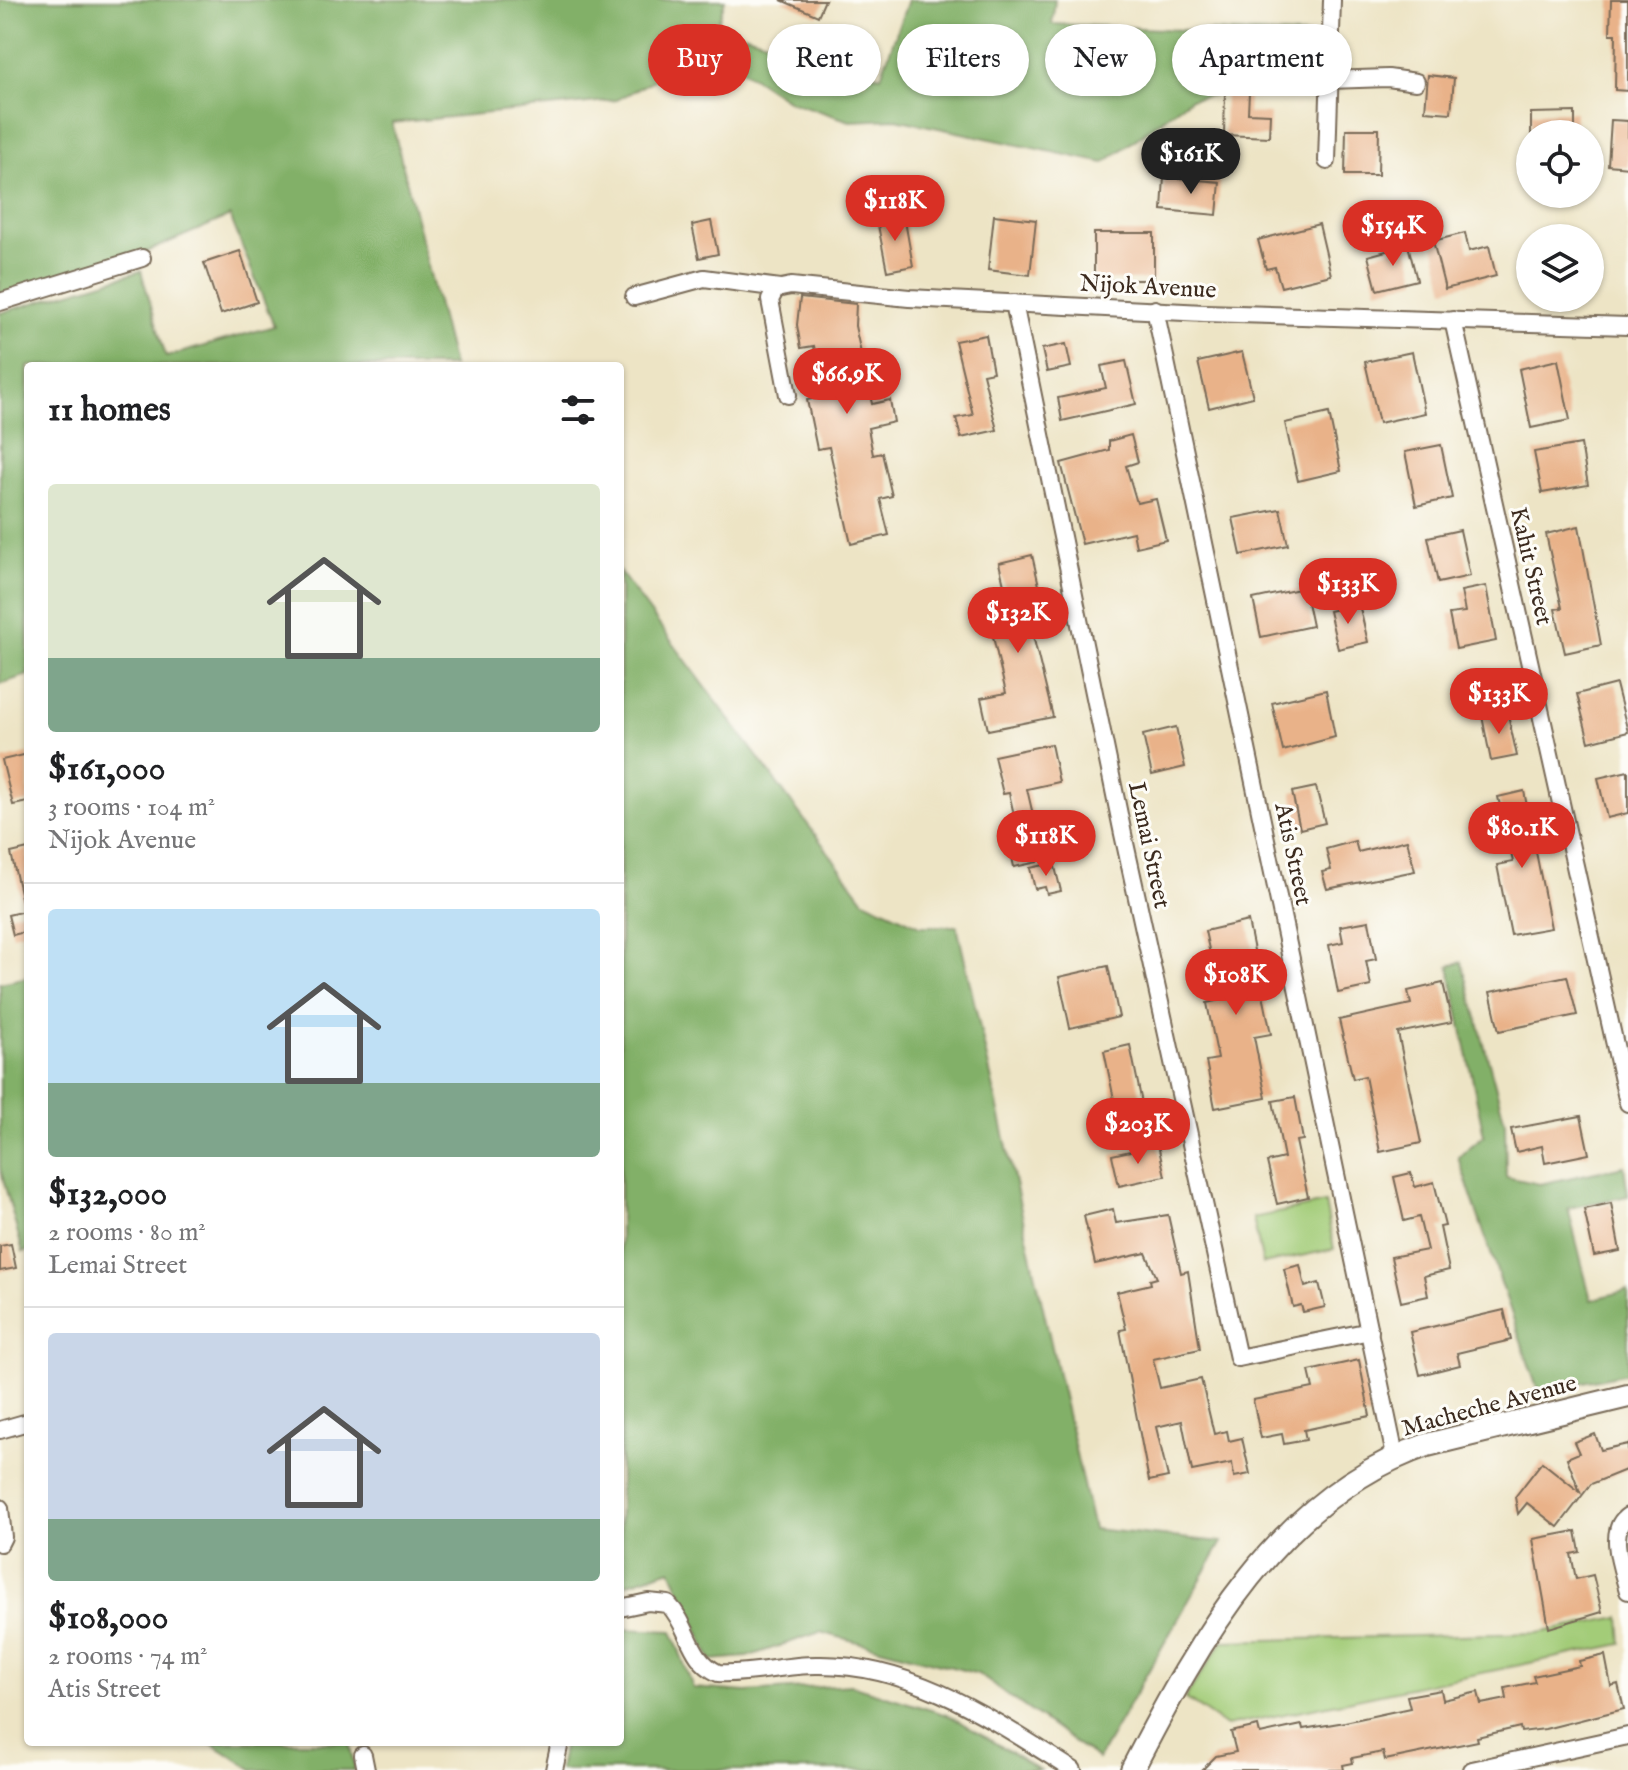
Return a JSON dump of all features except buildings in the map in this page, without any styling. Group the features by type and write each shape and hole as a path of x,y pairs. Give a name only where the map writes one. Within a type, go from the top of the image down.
{"main road":[{"name":"Macheche Avenue","path":"1132,1770 1187,1663 1233,1598 1311,1512 1395,1456 1498,1426 1628,1396"}],"street":[{"path":"1331,24 1332,0"},
{"path":"1352,79 1388,78 1416,82"},
{"path":"1327,161 1329,96"},
{"path":"0,302 142,258"},
{"name":"Nijok Avenue","path":"634,297 704,278 780,288 808,287 909,298 1628,326"},
{"path":"780,288 770,300 788,395"},
{"name":"Lemai Street","path":"1014,303 1123,834 1238,1358 1370,1331"},
{"name":"Atis Street","path":"1155,309 1395,1456"},
{"name":"Kahit Street","path":"1453,320 1628,1103"},
{"path":"0,1430 24,1423"},
{"path":"0,1508 3,1537 0,1543"},
{"path":"1628,1516 1623,1519 1617,1533 1628,1591"},
{"path":"624,1607 661,1601 668,1604 681,1621 696,1656 718,1673 815,1665 882,1672 965,1703 1073,1770"},
{"path":"1472,1770 1628,1736"},
{"path":"554,1770 559,1746"}],"green space":[{"path":"0,0 725,0 718,24 648,24 648,83 617,100 392,123 452,362 24,362 24,676 0,684 0,313 141,271 166,357 274,326 230,216 111,267 0,297"},
{"path":"908,0 1055,0 1052,24 1045,24 1045,96 1156,96 1156,29 1172,29 1172,96 1209,96 1190,99 1104,163 896,119 850,121 781,96 881,96 881,76 897,31 897,96 1029,96 1029,24 899,24"},
{"path":"751,36 767,41 767,87 751,76"},
{"path":"624,577 864,900 920,926 957,926 1093,1529 1222,1542 1098,1759 978,1674 820,1632 747,1657 711,1660 671,1569 624,1585"},
{"path":"1462,962 1505,1122 1506,1177 1540,1184 1624,1166 1628,1196 1568,1208 1591,1300 1628,1290 1628,1373 1538,1391 1458,1157 1484,1135 1449,966"},
{"path":"24,978 23,1252 0,1168 0,983"},
{"path":"1325,1203 1334,1249 1263,1264 1253,1218"},
{"path":"1620,1617 1622,1644 1226,1726 1185,1698 1223,1641 1538,1633"},
{"path":"624,1629 672,1631 693,1688 746,1692 851,1685 950,1716 1040,1770 559,1770 563,1746 624,1746"},
{"path":"215,1746 350,1746 355,1770 254,1770"}]}
